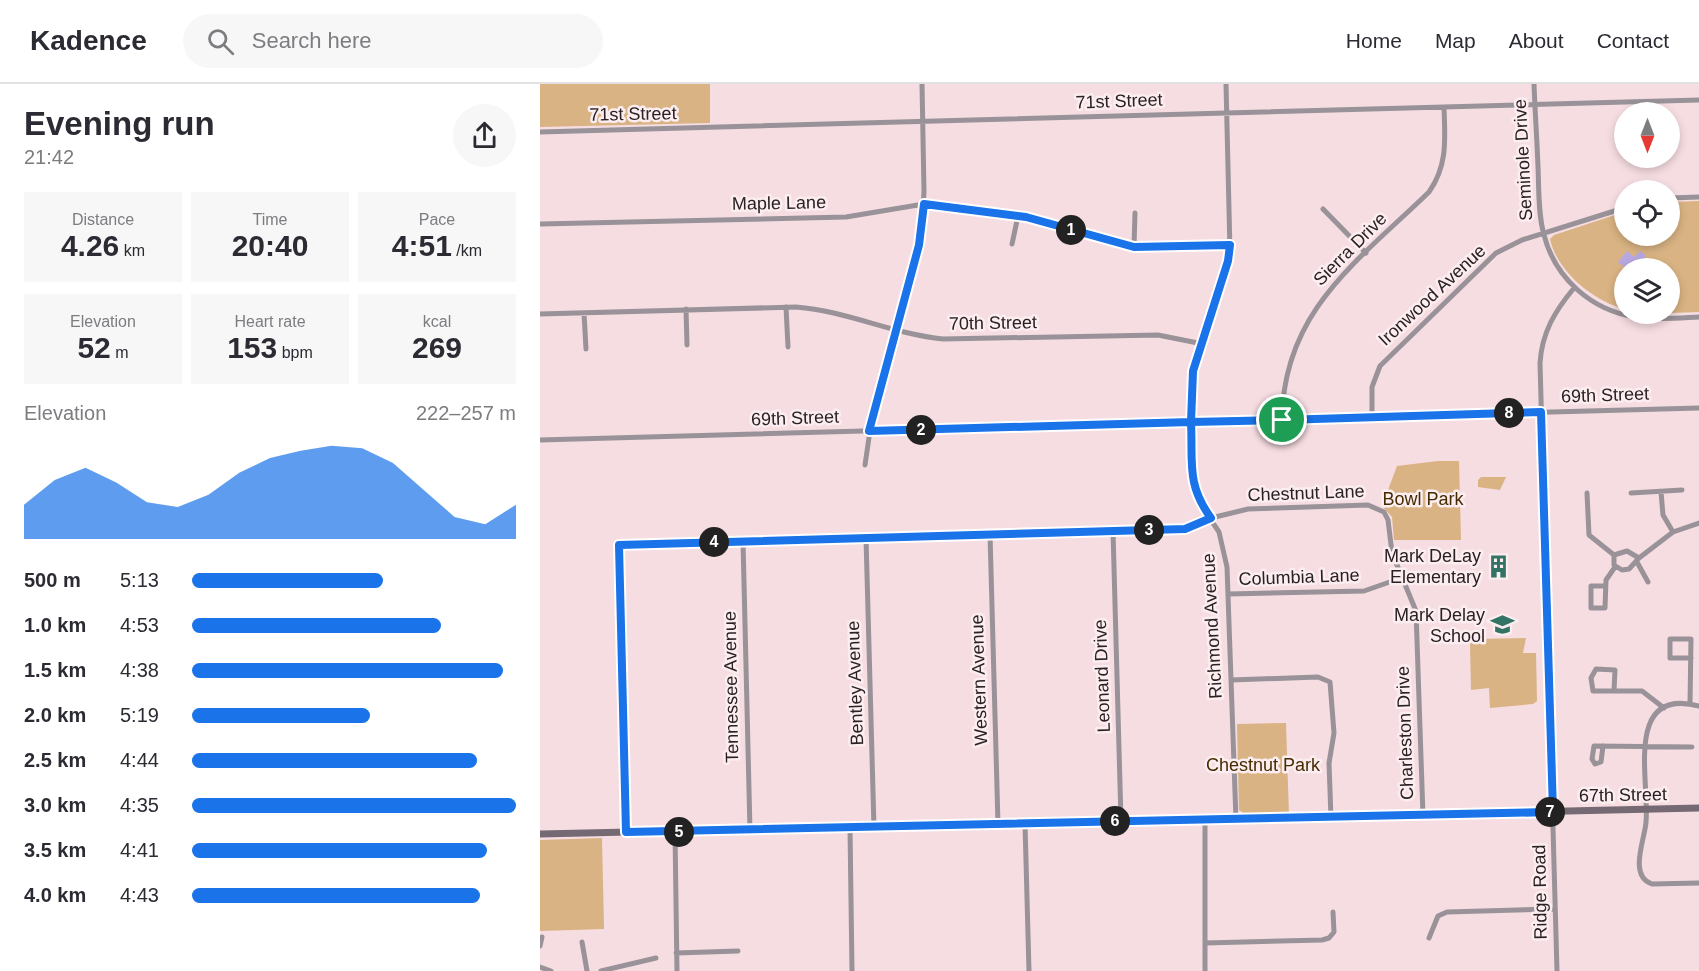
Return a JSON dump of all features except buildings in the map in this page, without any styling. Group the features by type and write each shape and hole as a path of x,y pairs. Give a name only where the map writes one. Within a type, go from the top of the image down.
{"street":[{"path":"865,465 869,431 919,245 924,204 922,84"},
{"name":"Richmond Avenue","path":"1226,84 1230,245 1228,261 1192,376 1191,422 1193,488 1199,502 1219,532 1226,554 1236,820"},
{"name":"Seminole Drive","path":"1534,84 1543,234 1554,262 1574,288 1602,306 1624,315 1658,318 1699,317"},
{"name":"71st Street","path":"540,132 1699,100"},
{"name":"Sierra Drive","path":"1282,420 1286,381 1307,320 1331,287 1429,192 1440,175 1446,150 1444,108"},
{"path":"1680,198 1699,197"},
{"name":"Maple Lane","path":"540,225 846,217 924,204 1018,216 1134,247 1230,245"},
{"path":"1323,209 1366,253"},
{"name":"Ironwood Avenue","path":"1372,417 1373,382 1388,356 1488,260 1512,244 1614,211"},
{"path":"1134,247 1135,213"},
{"path":"1011,244 1018,216"},
{"name":"Ridge Road","path":"1557,971 1540,363 1544,339 1556,310 1574,288"},
{"path":"786,308 788,347"},
{"path":"686,309 687,345"},
{"name":"70th Street","path":"540,314 686,309 816,309 896,330 954,340 1165,335 1203,344"},
{"path":"585,313 586,349"},
{"name":"69th Street","path":"540,440 1699,408"},
{"path":"1631,492 1682,490"},
{"path":"1661,492 1663,515 1673,532"},
{"path":"1587,493 1589,535 1614,555 1616,567 1605,586 1605,608 1591,608 1591,586 1605,586"},
{"name":"Chestnut Lane","path":"626,832 619,545 1188,528 1239,510 1266,508 1368,505 1384,512"},
{"name":"Charleston Drive","path":"1384,512 1389,524 1392,553 1414,603 1417,619 1423,816"},
{"path":"1616,567 1625,570 1673,532 1699,523"},
{"name":"Leonard Drive","path":"1113,531 1121,821"},
{"name":"Western Avenue","path":"990,534 998,824"},
{"name":"Bentley Avenue","path":"866,538 874,828"},
{"name":"Tennessee Avenue","path":"742,541 750,831"},
{"path":"1614,555 1627,551 1638,560 1648,582"},
{"name":"Columbia Lane","path":"1228,594 1364,591 1404,578"},
{"path":"1690,704 1691,658 1691,639 1670,639 1670,658 1691,658"},
{"path":"1614,691 1615,670 1596,669 1592,678 1593,691 1614,691 1642,691 1664,708"},
{"path":"1231,680 1318,677 1330,682 1334,733 1329,763 1331,818"},
{"path":"1699,706 1678,703 1664,708 1648,726 1644,745 1646,810 1640,849 1641,873 1644,879 1652,884 1699,882"},
{"path":"1603,746 1692,747"},
{"name":"67th Street","path":"540,834 1423,816 1699,808"},
{"path":"1205,820 1205,971"},
{"path":"1025,824 1029,971"},
{"path":"850,828 852,971"},
{"path":"675,832 677,971"},
{"path":"1429,938 1438,916 1447,912 1555,909"},
{"path":"1205,943 1322,940 1329,938 1334,932 1333,912"},
{"path":"540,946 542,937"},
{"path":"582,942 587,971"},
{"path":"676,953 738,951"},
{"path":"601,971 635,968 656,958"},
{"path":"540,967 551,971"}],"green space":[{"path":"540,84 710,84 710,123 540,127"},
{"path":"1699,201 1699,312 1680,313 1680,258 1614,258 1614,306 1600,299 1578,283 1554,251 1550,239 1554,235 1614,215 1614,246 1680,246 1680,202"},
{"name":"Bowl Park","path":"1459,461 1461,540 1394,540 1392,517 1382,506 1397,466"},
{"path":"1481,477 1506,477 1500,490 1478,487 1478,480"},
{"path":"1526,638 1523,653 1536,653 1537,701 1533,704 1490,708 1489,688 1471,690 1470,644 1475,639"},
{"name":"Chestnut Park","path":"1286,723 1289,815 1245,814 1239,810 1237,724"},
{"path":"602,838 604,929 540,931 540,840"}],"shaded area":[{"path":"1627,251 1634,257 1640,251 1646,256 1644,258 1621,258"}],"place":[{"name":"Mark DeLay Elementary","path":"1499,566"},
{"name":"Mark Delay School","path":"1503,625"}],"route":[{"path":"1282,420 1191,422 1193,371 1228,261 1230,245 1134,247 1026,217 924,204 924,219 919,245 869,431 1191,422 1193,488 1199,502 1211,518 1185,529 619,545 626,832 1553,812 1541,412 1282,420"}]}
